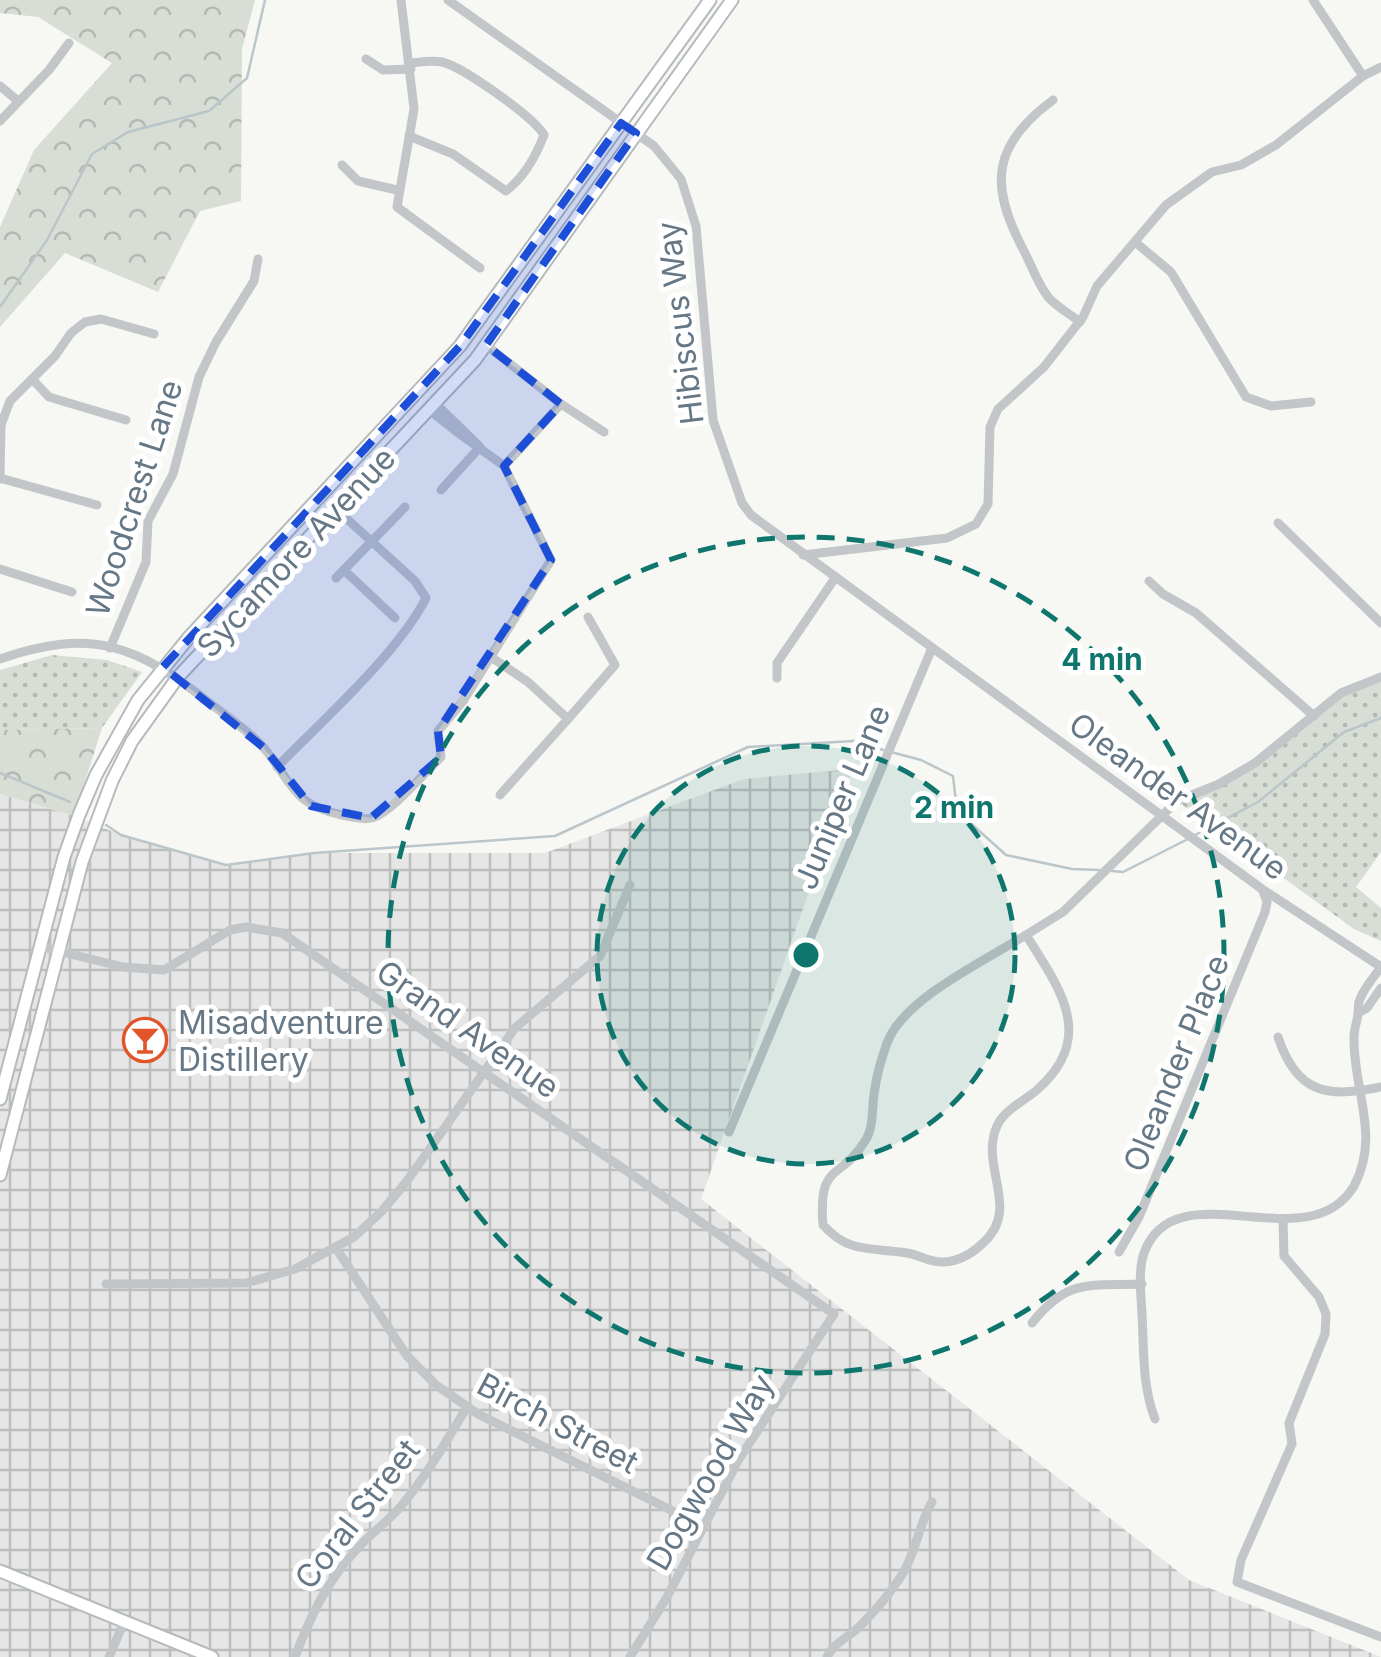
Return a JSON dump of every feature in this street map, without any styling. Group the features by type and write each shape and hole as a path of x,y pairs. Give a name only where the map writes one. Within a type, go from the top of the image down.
{"main road":[{"name":"Sycamore Avenue","path":"0,1099 64,857 90,788 118,733 163,666 460,346 710,0"},
{"name":"Sycamore Avenue","path":"0,1175 82,862 112,781 132,742 178,677 433,407 486,345 732,0"},
{"path":"0,1571 212,1657"}],"street":[{"path":"401,0 414,108 396,207 480,268"},
{"name":"Hibiscus Way","path":"448,0 636,133 666,157 682,180 691,203 713,420 742,502 767,529 803,555"},
{"path":"1314,0 1363,76"},
{"path":"0,122 69,43"},
{"path":"366,59 383,70 436,61 456,68 524,113 544,135 530,163 506,190 440,147 409,136"},
{"path":"803,555 947,538 976,524 988,504 990,427 998,409 1044,367 1080,322 1097,286 1135,242 1184,190 1212,172 1241,165 1276,144 1363,76 1381,67"},
{"path":"0,86 18,101"},
{"path":"1053,100 1026,122 1009,148 1003,161 1000,191 1006,217 1048,297 1080,322"},
{"path":"342,165 358,180 397,190"},
{"path":"1135,242 1171,272 1246,397 1270,406 1311,402"},
{"name":"Woodcrest Lane","path":"110,648 146,562 148,520 173,474 199,377 254,281 258,258"},
{"path":"97,505 0,478 0,425 10,401 85,322 101,319 154,334"},
{"path":"486,345 604,432"},
{"path":"33,380 50,397 126,420"},
{"path":"504,466 561,404"},
{"path":"0,659 62,642 144,657 178,677 254,739 310,806 371,818 384,811 441,757 438,731 491,658 551,560 504,466 466,442 433,407"},
{"path":"441,490 480,448"},
{"path":"395,618 340,574 405,507"},
{"path":"277,767 376,664 420,611 426,598 415,581 336,509"},
{"path":"1278,523 1381,623"},
{"name":"Oleander Avenue","path":"803,555 1262,889 1381,968"},
{"path":"0,568 72,592"},
{"path":"777,678 777,663 834,578"},
{"path":"1149,581 1162,594 1196,614 1314,716"},
{"path":"500,795 615,666 588,616"},
{"name":"Juniper Lane","path":"729,1132 932,648"},
{"path":"491,658 528,682 568,719"},
{"path":"1026,934 1063,996 1069,1022 1068,1047 1054,1074 1010,1110 996,1127 993,1140 1002,1204 992,1235 974,1252 942,1263 912,1253 837,1241 823,1225 823,1188 835,1169 852,1159 870,1130 874,1089 894,1029 924,999 1026,934 1063,912 1176,801 1218,784 1255,762 1342,694 1381,677"},
{"path":"106,1284 246,1283 295,1269 354,1237 390,1201 515,1028 600,956 630,885"},
{"name":"Oleander Place","path":"1119,1252 1139,1217 1265,912 1267,902 1262,889"},
{"name":"Grand Avenue","path":"42,947 123,968 164,970 230,930 246,927 282,933 834,1314"},
{"path":"1155,1419 1146,1396 1142,1284 1143,1256 1152,1236 1176,1218 1202,1213 1283,1220 1323,1212 1352,1190 1370,1146 1354,1035 1358,1002 1381,968"},
{"path":"1358,1013 1367,1008 1381,988"},
{"path":"1278,1037 1286,1058 1308,1084 1336,1094 1381,1087"},
{"path":"1283,1220 1284,1256 1318,1297 1326,1314 1325,1334 1289,1423 1292,1444 1241,1560 1237,1582 1381,1637"},
{"name":"Birch Street","path":"336,1248 407,1356 436,1385 467,1406 703,1526"},
{"path":"1032,1323 1050,1300 1071,1289 1142,1284"},
{"name":"Dogwood Way","path":"630,1657 668,1598 739,1459 834,1314"},
{"name":"Coral Street","path":"295,1657 312,1610 332,1580 420,1482 467,1406"},
{"path":"826,1657 859,1627 899,1580 920,1521 932,1502"},
{"path":"109,1657 124,1622"}],"highlighted area":[{"path":"621,123 636,133 486,345 561,404 504,466 551,560 438,731 441,757 371,818 311,806 263,747 163,667 460,346"}],"shaded area":[{"path":"852,769 701,1199 1189,1580 1381,1657 0,1657 0,794 226,865 314,853 545,853 744,779"}],"green space":[{"path":"0,0 255,0 242,49 241,201 200,211 158,292 65,253 0,327 0,227 34,150 112,63 38,17 0,13"},
{"path":"52,655 107,660 142,672 102,728 0,730 0,670"},
{"path":"1381,677 1381,852 1356,887 1381,908 1381,941 1354,929 1177,801 1255,763 1320,708"},
{"path":"102,728 74,816 0,794 0,730"}],"waterway":[{"path":"0,307 47,240 92,154 128,132 209,111 247,78 265,0"},
{"path":"1193,836 1258,802 1344,732 1381,718"},
{"path":"106,825 121,835 226,865 314,853 555,836 748,747 854,741 883,750"},
{"path":"891,752 921,760 953,776 957,811 1006,855 1072,869 1099,870"},
{"path":"0,773 70,802"},
{"path":"1112,871 1123,872 1186,840"}],"place":[{"name":"Misadventure Distillery","path":"145,1040"}]}
